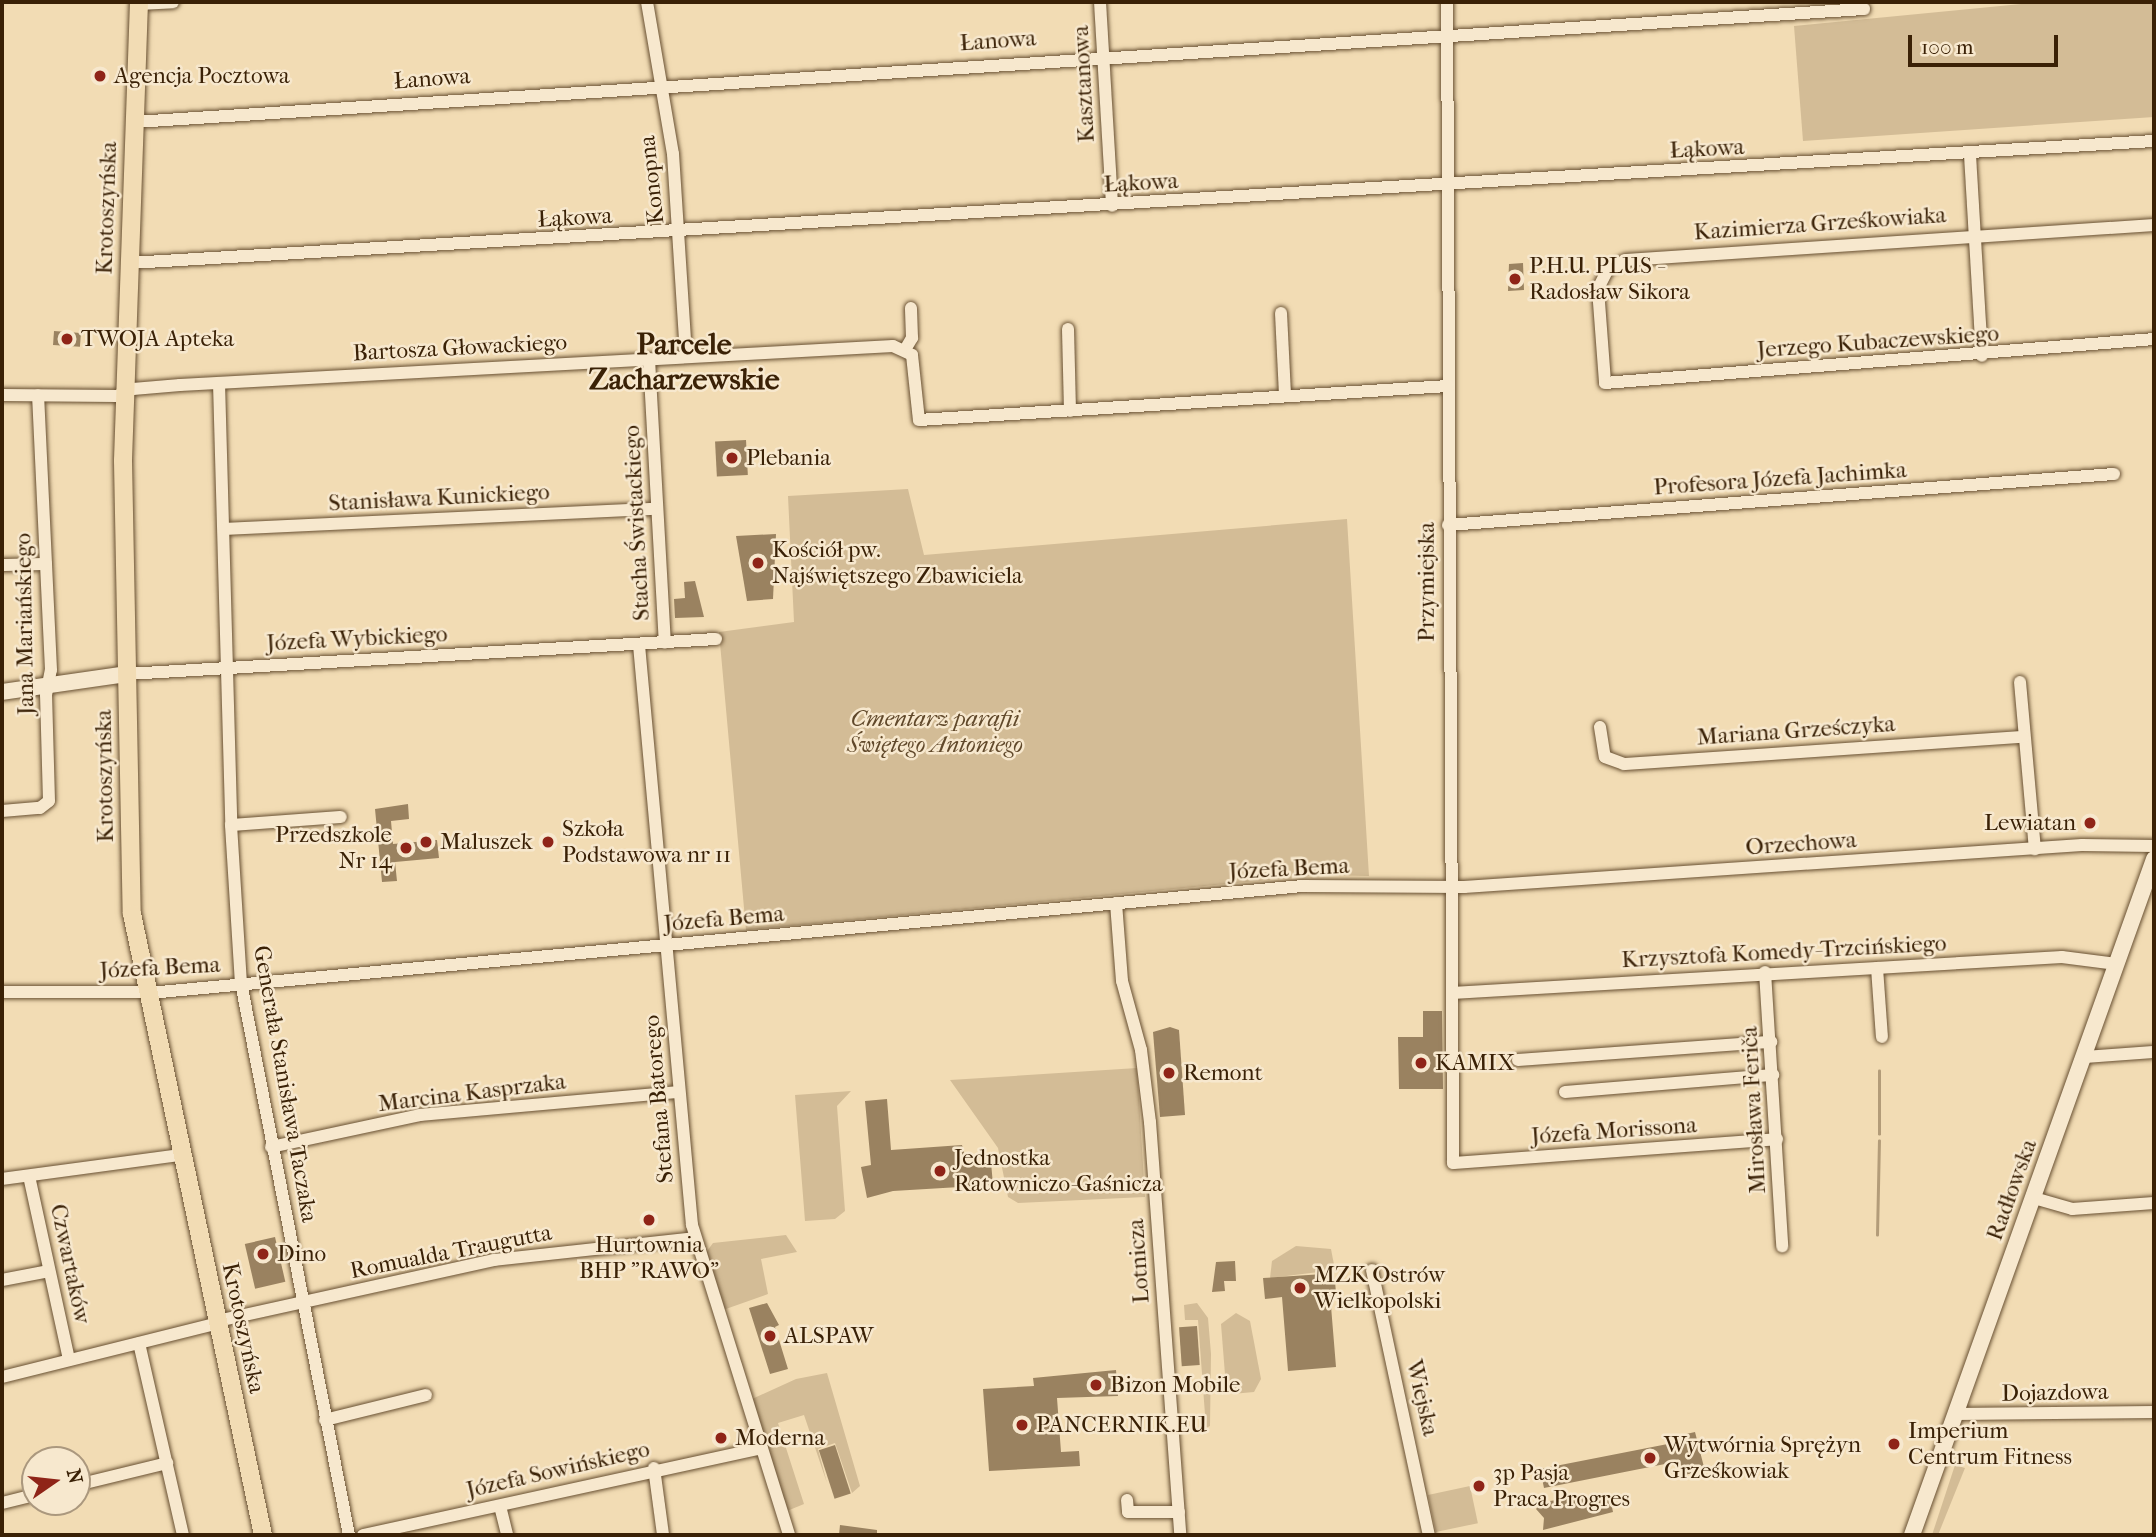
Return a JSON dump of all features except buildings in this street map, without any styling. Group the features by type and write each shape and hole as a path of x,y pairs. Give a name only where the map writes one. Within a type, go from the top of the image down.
{"main road":[{"name":"Krotoszyńska","path":"139,3 124,391 132,914 145,993 263,1535"}],"street":[{"path":"139,3 173,2"},
{"name":"Konopna","path":"647,2 661,84 678,233 686,356"},
{"name":"Kasztanowa","path":"1100,2 1112,206"},
{"name":"Przymiejska","path":"1447,2 1449,887 1453,1163"},
{"name":"Łanowa","path":"135,122 1103,55 1864,9"},
{"name":"Łąkowa","path":"130,263 678,233 1970,155 2154,141"},
{"path":"1970,155 1982,356"},
{"name":"Kazimierza Grześkowiaka","path":"1605,383 1598,289 1608,269 1626,260 1974,233 2154,225"},
{"path":"911,308 912,338 906,348 912,355 919,420 1448,386"},
{"path":"1281,313 1285,396"},
{"path":"1068,329 1070,411"},
{"name":"Jerzego Kubaczewskiego","path":"1605,383 1982,356 2154,339"},
{"name":"Bartosza Głowackiego","path":"2,394 117,396 124,391 219,383 686,356 906,348"},
{"name":"Stacha Świstackiego","path":"649,359 664,643"},
{"name":"Generała Stanisława Taczaka","path":"219,383 231,825 242,984 271,1147 349,1535"},
{"name":"Jana Mariańskiego","path":"2,811 40,808 50,801 46,564 38,395"},
{"name":"Profesora Józefa Jachimka","path":"1448,525 2114,474"},
{"name":"Stanisława Kunickiego","path":"224,529 655,509"},
{"path":"2,565 46,564"},
{"name":"Józefa Wybickiego","path":"2,692 127,674 716,639"},
{"name":"Stefana Batorego","path":"639,645 665,946 695,1238 789,1535"},
{"path":"2020,682 2035,849"},
{"name":"Mariana Grześczyka","path":"1600,727 1605,757 1623,764 2023,737"},
{"path":"231,825 341,817"},
{"name":"Orzechowa","path":"1449,887 2133,842 2154,846"},
{"name":"Radłowska","path":"1912,1535 2154,859"},
{"name":"Józefa Bema","path":"2,992 145,993 1303,886 1449,887"},
{"name":"Lotnicza","path":"1116,903 1122,981 1141,1050 1150,1122 1180,1535"},
{"name":"Krzysztofa Komedy-Trzcińskiego","path":"1452,993 1765,972 2062,957 2117,964"},
{"path":"1877,968 1882,1037"},
{"name":"Mirosława Feriča","path":"1765,972 1782,1246"},
{"path":"1518,1060 1771,1042"},
{"path":"2084,1057 2154,1052"},
{"path":"1565,1093 1773,1075"},
{"name":"Marcina Kasprzaka","path":"271,1147 421,1115 679,1092"},
{"name":"Józefa Morissona","path":"1453,1163 1777,1139"},
{"path":"2,1179 180,1155"},
{"name":"Czwartaków","path":"29,1176 69,1360"},
{"path":"2034,1198 2072,1209 2154,1203"},
{"name":"Romualda Traugutta","path":"2,1377 302,1302 520,1256 695,1238"},
{"name":"Wiejska","path":"1372,1270 1429,1535"},
{"path":"2,1280 49,1271"},
{"path":"139,1343 183,1535"},
{"path":"325,1420 426,1395"},
{"name":"Dojazdowa","path":"1955,1414 2154,1412"},
{"name":"Józefa Sowińskiego","path":"363,1535 500,1506 654,1468 762,1448"},
{"path":"91,1482 167,1463"},
{"path":"654,1468 663,1535"},
{"path":"2,1503 21,1498"},
{"path":"1128,1500 1128,1512 1179,1512"},
{"path":"500,1506 507,1535"}],"green space":[{"path":"2041,2 2154,2 2154,117 1803,141 1794,26"},
{"name":"Cmentarz parafii Świętego Antoniego","path":"908,489 924,555 1347,519 1369,876 1320,875 746,930 719,632 794,622 788,496"},
{"path":"1137,1068 1145,1197 1018,1203 1008,1197 998,1148 950,1080"},
{"path":"851,1091 837,1106 845,1211 835,1219 805,1221 795,1095"},
{"path":"786,1235 797,1252 761,1259 768,1294 723,1310 705,1254 713,1243"},
{"path":"1296,1246 1331,1249 1335,1270 1270,1278 1272,1261"},
{"path":"1197,1303 1208,1318 1211,1354 1210,1426 1206,1428 1198,1320 1185,1320 1184,1305"},
{"path":"1236,1313 1250,1321 1261,1379 1254,1392 1232,1394 1226,1387 1221,1324"},
{"path":"827,1373 860,1486 852,1493 835,1443 818,1449 827,1483 804,1415 778,1423 804,1504 787,1511 752,1399 796,1379"},
{"path":"1955,1465 1965,1468 1938,1535 1932,1535"},
{"path":"1470,1486 1478,1523 1436,1532 1428,1495"}],"waterway":[{"path":"1879,1071 1879,1134"},
{"path":"1877,1235 1879,1141"}],"place":[{"name":"Agencja Pocztowa","path":"100,76"},
{"name":"P.H.U. PLUS - Radosław Sikora","path":"1515,279"},
{"name":"TWOJA Apteka","path":"67,339"},
{"name":"Plebania","path":"732,458"},
{"name":"Kościół pw. Najświętszego Zbawiciela","path":"758,563"},
{"name":"Lewiatan","path":"2090,823"},
{"name":"Maluszek","path":"426,842"},
{"name":"Szkoła Podstawowa nr 11","path":"548,842"},
{"name":"Przedszkole Nr 14","path":"406,848"},
{"name":"KAMIX","path":"1421,1063"},
{"name":"Remont","path":"1169,1073"},
{"name":"Jednostka Ratowniczo-Gaśnicza","path":"940,1171"},
{"name":"Hurtownia BHP \"RAWO\"","path":"649,1220"},
{"name":"Dino","path":"263,1254"},
{"name":"MZK Ostrów Wielkopolski","path":"1300,1288"},
{"name":"ALSPAW","path":"770,1336"},
{"name":"Bizon Mobile","path":"1096,1385"},
{"name":"PANCERNIK.EU","path":"1022,1425"},
{"name":"Moderna","path":"721,1438"},
{"name":"Imperium Centrum Fitness","path":"1894,1444"},
{"name":"Wytwórnia Sprężyn Grześkowiak","path":"1650,1458"},
{"name":"3p Pasja Praca Progres","path":"1479,1486"}],"district":[{"name":"Parcele Zacharzewskie","path":"684,362"}]}
